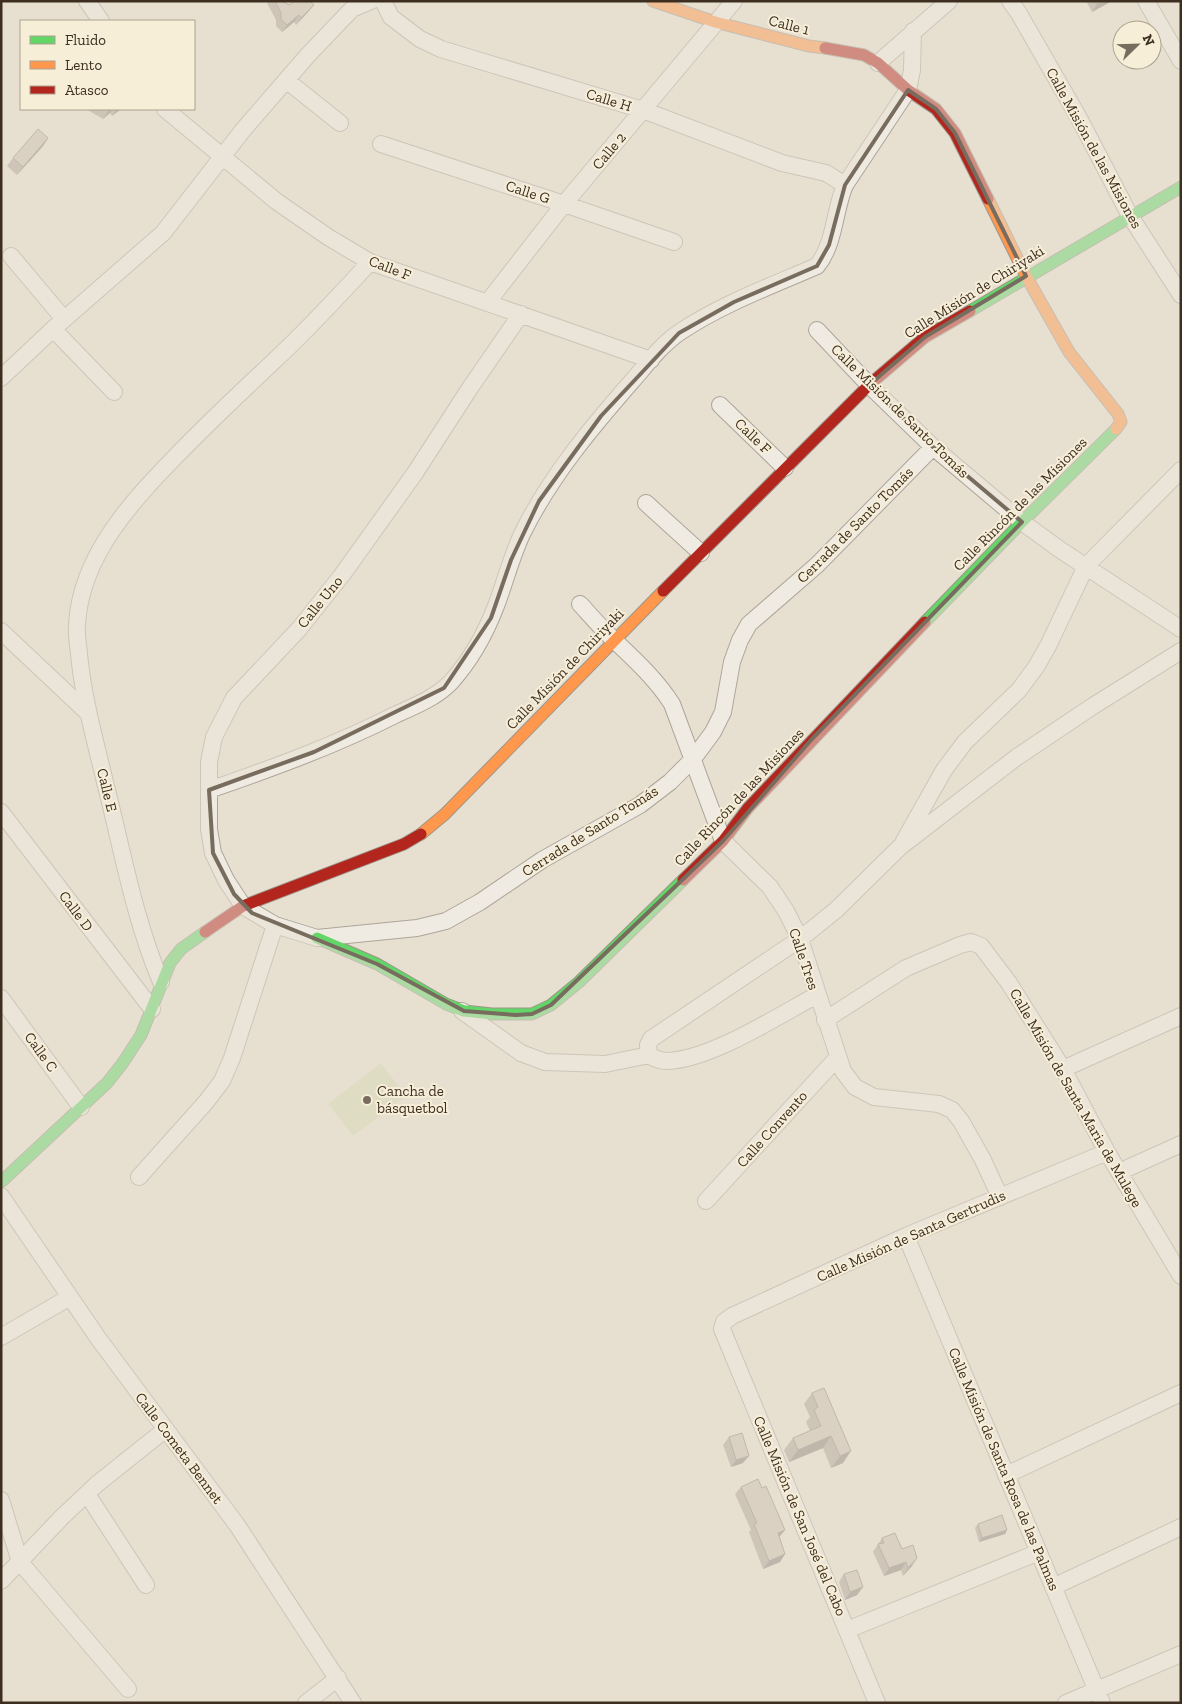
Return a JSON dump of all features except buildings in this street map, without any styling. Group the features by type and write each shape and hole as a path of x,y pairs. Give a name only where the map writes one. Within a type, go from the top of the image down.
{"street":[{"path":"87,1 100,20"},
{"path":"1,378 58,324 163,233 243,130 286,80 352,9 371,1"},
{"name":"Calle H","path":"383,1 391,17 420,39 441,49 643,110 782,163 826,173 845,185"},
{"name":"Calle 1","path":"653,1 715,22 810,46 857,53 878,62 908,90 936,109 955,132 1026,276 1069,352 1118,414 1121,422"},
{"name":"Calle 2","path":"487,302 564,204 734,1"},
{"path":"878,62 949,1"},
{"name":"Calle Misión de las Misiones","path":"1010,1 1079,118 1130,216 1181,295"},
{"path":"1146,1 1181,62"},
{"path":"209,790 314,752 378,724 435,694 451,682 491,618 510,560 539,501 555,476 601,416 651,360 679,333 734,302 817,266 824,258 829,245 839,200 845,185 908,90 912,70 913,31"},
{"path":"286,80 340,123"},
{"name":"Calle F","path":"166,110 276,201 328,237 370,262 651,360"},
{"name":"Calle G","path":"382,144 674,242"},
{"name":"Calle Misión de Chiriyaki","path":"1,1182 107,1083 131,1052 141,1035 170,963 181,949 244,906 404,844 419,836 445,814 614,640 868,385 925,337 1181,186"},
{"path":"11,256 58,324 114,392"},
{"name":"Calle E","path":"161,982 142,932 88,713 80,666 76,626 80,600 88,576 108,537 130,506 218,412 338,297 370,262"},
{"name":"Calle Uno","path":"244,906 226,880 213,853 208,829 209,762 214,737 225,712 234,698 299,629 342,575 414,473 521,314"},
{"name":"Calle Misión de Santo Tomás","path":"817,330 868,385 933,447 1022,522 1059,549 1180,626"},
{"name":"Calle F","path":"720,405 785,468"},
{"name":"Calle Rincón de las Misiones","path":"318,938 377,964 446,1004 458,1008 492,1014 516,1015 532,1014 551,1005 579,982 723,841 748,808 805,747 1022,522 1116,430 1121,422"},
{"name":"Cerrada de Santo Tomás","path":"244,906 276,925 318,938 417,928 446,921 480,902 542,860 640,805 670,782 693,759 713,732 723,712 732,662 740,640 749,624 817,565 933,447"},
{"path":"900,847 944,770 965,742 1019,690 1036,667 1086,566 1181,470"},
{"path":"646,503 701,553"},
{"name":"Calle Tres","path":"580,604 614,640 648,671 672,704 723,841 770,887 800,939 843,1071 855,1087 874,1097 939,1104 952,1110 961,1121 983,1160 1000,1197"},
{"path":"1,631 88,713"},
{"path":"649,1055 648,1045 651,1039 800,939 836,910 900,847 1017,757 1093,706 1181,651"},
{"name":"Calle D","path":"1,812 152,1009"},
{"path":"139,1177 206,1102 222,1081 232,1058 276,925"},
{"name":"Calle Misión de Santa Maria de Mulege","path":"825,1020 906,968 960,945 971,942 981,946 1009,983 1063,1069 1106,1152 1180,1274"},
{"path":"458,1008 521,1053 545,1062 605,1064 649,1055 657,1060 665,1061 707,1052 817,995"},
{"name":"Calle C","path":"1,998 81,1107"},
{"path":"1063,1069 1181,1016"},
{"name":"Calle Convento","path":"706,1201 838,1057"},
{"path":"1119,1172 1181,1144"},
{"name":"Calle Misión de Santa Gertrudis","path":"722,1329 724,1322 732,1316 906,1236 1106,1152"},
{"name":"Calle Cometa Bennet","path":"1,1196 98,1338 237,1525 353,1703"},
{"name":"Calle Misión de Santa Rosa de las Palmas","path":"906,1236 1099,1697"},
{"path":"1,1337 70,1296"},
{"name":"Calle Misión de San José del Cabo","path":"722,1329 877,1703"},
{"path":"1006,1474 1181,1393"},
{"path":"1,1581 87,1494 166,1429"},
{"path":"87,1494 146,1585"},
{"path":"1,1500 20,1562 128,1689"},
{"path":"1054,1587 1181,1527"},
{"path":"847,1630 1039,1552"},
{"path":"1066,1703 1099,1697 1181,1654"},
{"path":"306,1703 338,1678"}],"highlighted area":[{"path":"908,90 936,109 955,133 1026,276 925,337 869,385 933,447 1022,522 811,740 723,841 551,1005 532,1014 516,1015 464,1011 377,964 252,913 234,894 213,853 209,790 314,752 444,688 491,618 511,560 539,501 601,416 679,333 734,302 817,266 829,245 845,185"}],"green space":[{"name":"Cancha de básquetbol","path":"381,1063 406,1096 353,1136 328,1104"}],"traffic: fast":[{"path":"970,311 1181,187"},
{"path":"925,622 1116,429"},
{"path":"317,938 377,964 446,1004 464,1011 492,1014 532,1014 551,1005 579,982 683,880"},
{"path":"1,1182 107,1083 141,1035 170,963 181,949 205,932"}],"traffic: slow":[{"path":"653,1 715,22 809,46 825,48"},
{"path":"988,199 1026,276 1069,352 1118,414 1121,422 1116,429"},
{"path":"421,834 445,814 663,591"}],"traffic: jam":[{"path":"825,48 864,55 878,63 908,90 936,109 955,133 988,199"},
{"path":"663,591 869,385 925,337 970,311"},
{"path":"683,880 723,841 748,808 925,622"},
{"path":"205,932 243,906 404,844 421,834"}],"place":[{"name":"Cancha de básquetbol","path":"367,1100"}]}
